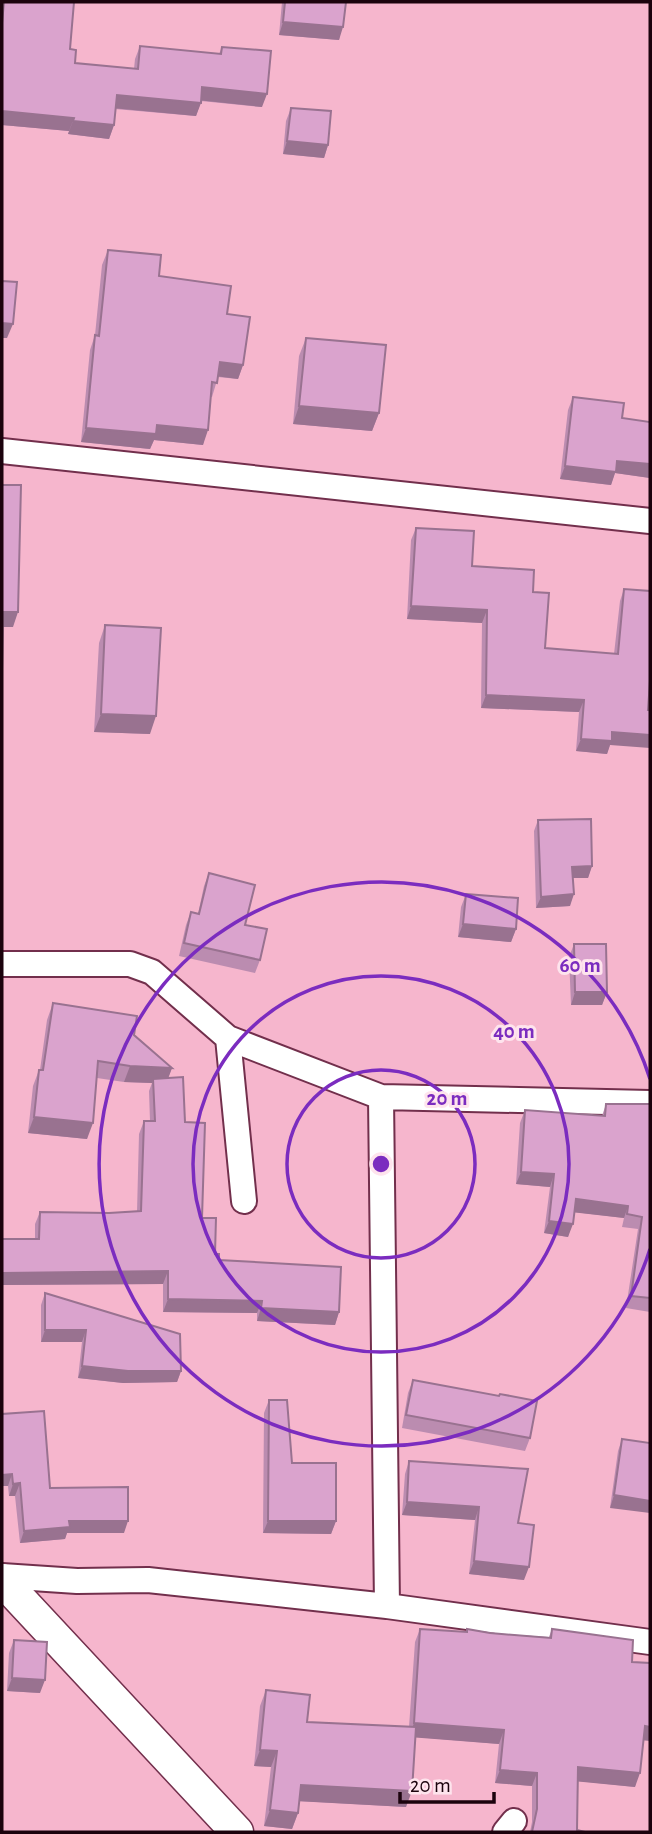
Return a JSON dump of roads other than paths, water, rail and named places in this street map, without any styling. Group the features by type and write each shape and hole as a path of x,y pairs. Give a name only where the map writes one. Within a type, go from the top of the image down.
{"street":[{"path":"2,451 650,521"},
{"path":"2,964 130,964 152,972 228,1038 381,1097 650,1103"},
{"path":"228,1038 244,1201"},
{"path":"381,1097 387,1606"},
{"path":"2,1578 148,1580 387,1606 650,1642"},
{"path":"2,1578 237,1832"}]}
